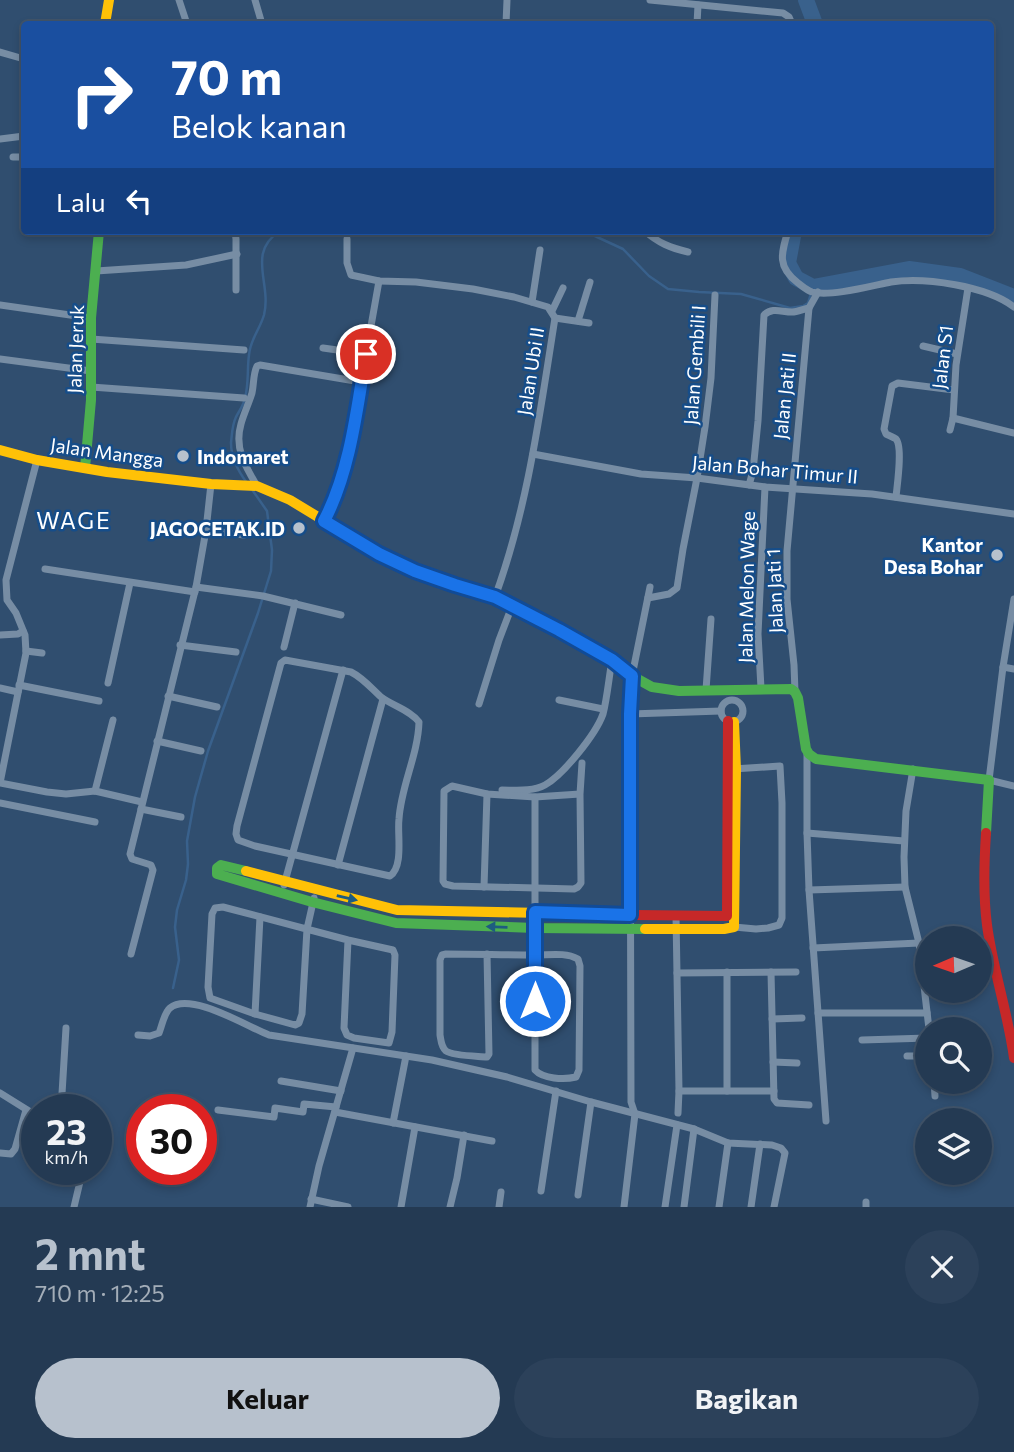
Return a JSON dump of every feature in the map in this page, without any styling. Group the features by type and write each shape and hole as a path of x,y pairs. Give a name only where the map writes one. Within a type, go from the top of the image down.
{"street":[{"path":"106,21 109,0"},
{"path":"179,0 186,21"},
{"path":"255,0 261,21"},
{"path":"506,21 507,0"},
{"path":"650,0 783,13 791,21"},
{"path":"697,21 698,5"},
{"path":"0,52 21,58"},
{"path":"0,139 21,136"},
{"path":"13,157 21,157"},
{"name":"Jalan Jeruk","path":"85,468 91,387 91,318 99,235"},
{"path":"235,235 236,290"},
{"path":"650,235 662,243 688,252"},
{"path":"787,235 782,253 783,266 792,278 814,292 895,282 933,282 998,296 1014,307"},
{"path":"324,521 335,502 347,461 379,281 351,275 347,263 347,239"},
{"path":"532,302 540,250"},
{"path":"96,271 186,265 237,254"},
{"name":"Jalan Ubi II","path":"379,281 416,282 473,289 548,307 553,315 533,454 520,516 495,597"},
{"path":"578,321 590,282"},
{"path":"564,288 553,315 589,323"},
{"name":"Jalan S1","path":"950,430 957,354 968,288"},
{"path":"749,485 758,421 764,314 772,310 796,312 809,307 814,292"},
{"name":"Jalan Gembili I","path":"648,598 669,594 677,588 697,478 711,378 715,295"},
{"path":"0,305 91,318"},
{"name":"Jalan Jati II","path":"791,488 809,307"},
{"path":"91,339 244,350"},
{"path":"923,346 957,354"},
{"path":"323,348 366,354"},
{"path":"0,359 91,371"},
{"path":"253,485 239,451 239,439 257,366 361,383"},
{"path":"896,497 900,452 898,443 886,434 884,429 891,386 898,383 954,390"},
{"path":"91,387 244,398"},
{"path":"953,418 1014,433"},
{"name":"Jalan Mangga","path":"0,450 37,460 85,468 211,484 253,485 289,500 379,554 415,571 495,597 612,660 652,687 679,691 706,690 730,695 761,688 785,688 795,692"},
{"name":"Jalan Bohar Timur II","path":"533,454 641,474 896,497 1014,514"},
{"path":"37,460 6,580 7,600 23,631 26,651 0,783 47,792 80,793 95,790 181,817"},
{"path":"131,954 153,870 151,865 130,858 130,854 195,589 211,484"},
{"name":"Jalan Melon Wage","path":"761,688 758,634 765,487"},
{"name":"Jalan Jati 1","path":"791,488 787,599 795,692"},
{"path":"206,530 244,535"},
{"path":"45,569 130,583 263,596 341,615"},
{"path":"108,683 130,583"},
{"path":"624,1207 635,1114 631,1102 630,714 632,676 650,587"},
{"path":"1014,599 989,779 984,846 986,913 1014,1058"},
{"path":"284,647 295,603"},
{"path":"479,704 512,606"},
{"path":"706,690 710,619"},
{"path":"0,635 23,631"},
{"path":"180,645 236,652"},
{"path":"26,651 42,653"},
{"path":"285,660 294,661 343,670 358,676 383,699 419,722 413,759 400,803 396,870 390,876 241,842 236,834 281,663 285,660"},
{"path":"502,790 531,789 545,785 589,740 602,715 612,660"},
{"path":"1003,667 1014,669"},
{"path":"283,888 343,670"},
{"path":"0,688 19,688 99,701"},
{"path":"795,692 807,753 809,890 826,1121"},
{"path":"730,695 743,711 740,718 731,721 725,719 721,711 730,695"},
{"path":"168,696 217,707"},
{"path":"338,865 383,699"},
{"path":"559,700 603,709"},
{"path":"630,714 721,711"},
{"path":"95,790 113,720"},
{"path":"731,721 734,927"},
{"path":"157,741 201,751"},
{"path":"807,753 816,759 989,779 1014,786"},
{"path":"579,794 534,797 487,794 452,786 444,791 443,881 453,886 578,887 581,883 579,794 582,763"},
{"path":"283,888 221,865 217,868 218,875 314,896 396,923 534,928 768,928 779,925 782,918 780,766 733,769"},
{"path":"913,769 904,841 905,887 915,933"},
{"path":"484,887 487,794"},
{"path":"487,954 489,1054 487,1057 446,1051 440,1035 440,957 446,954 487,954 535,955 568,955 579,959 580,966 579,1070 576,1077 567,1079 536,1072 535,955 534,928 534,797"},
{"path":"0,803 94,821"},
{"path":"807,833 904,841"},
{"path":"314,896 397,910 727,915 732,846"},
{"path":"809,890 905,887"},
{"path":"314,896 307,929 302,1014 299,1023 295,1025 212,1000 208,987 212,915 215,908 223,907 260,917 307,929 348,940 390,949 394,952 392,1032 389,1043 354,1038 347,1035 344,1028 348,940"},
{"path":"396,923 397,910"},
{"path":"465,911 465,926"},
{"path":"676,916 678,1113"},
{"path":"255,1014 260,917"},
{"path":"813,948 915,943"},
{"path":"727,972 727,1091"},
{"path":"771,972 774,1099 777,1103 809,1105"},
{"path":"677,973 796,972"},
{"path":"927,1003 928,1017"},
{"path":"138,1035 150,1036 159,1033 170,1007 181,1004 229,1016 269,1035 432,1060 507,1077 694,1129 728,1143 781,1148 785,1153 775,1207"},
{"path":"818,1013 928,1013"},
{"path":"772,1018 802,1018"},
{"path":"62,1094 66,1028"},
{"path":"862,1040 915,1038"},
{"path":"348,1207 310,1203 354,1048"},
{"path":"393,1123 406,1056"},
{"path":"907,1056 915,1056"},
{"path":"773,1062 797,1063"},
{"path":"281,1081 341,1091"},
{"path":"541,1191 556,1091"},
{"path":"679,1091 774,1091"},
{"path":"0,1093 21,1107"},
{"path":"578,1195 591,1102"},
{"path":"218,1110 274,1117 275,1108 303,1112 304,1104 492,1141"},
{"path":"665,1207 677,1125"},
{"path":"401,1207 415,1127"},
{"path":"0,1153 12,1154 21,1128"},
{"path":"684,1207 694,1129"},
{"path":"450,1207 464,1135"},
{"path":"719,1207 728,1143"},
{"path":"751,1207 760,1144"},
{"path":"74,1207 79,1185"},
{"path":"499,1207 501,1192"}],"waterway":[{"path":"806,0 814,21"},
{"path":"247,483 232,454 232,430 244,403 250,350 264,315 264,249 276,235"},
{"path":"593,235 623,249 649,276 668,289 741,294 790,308 808,303 813,287"},
{"path":"793,235 788,263 796,278 813,287 909,269 960,276 1014,297"},
{"path":"173,988 179,960 175,927 186,880 187,841 195,797 208,751 271,571 272,550 267,511 253,491"}],"traffic: fast":[{"path":"85,468 91,400 91,318 99,235"},
{"path":"526,613 612,660 652,687 679,691 791,689 798,698 806,749 816,759 989,780 986,833"},
{"path":"246,871 221,865 217,868 217,874 396,923 645,929"}],"traffic: slow":[{"path":"106,21 109,0"},
{"path":"0,450 37,460 107,472 211,484 257,486 290,500 379,554 415,571 495,597 526,613"},
{"path":"645,929 734,927 734,722"},
{"path":"246,871 397,910 635,915"}],"traffic: jam":[{"path":"635,915 727,916 728,721"},
{"path":"986,833 984,879 987,925 1014,1058"}],"place":[{"name":"Indomaret","path":"183,456"},
{"name":"JAGOCETAK.ID","path":"299,528"},
{"name":"Kantor Desa Bohar","path":"997,555"}],"district":[{"name":"WAGE","path":"74,520"}],"route":[{"path":"366,354 347,461 335,502 324,521 379,554 415,571 495,597 612,660 632,676 630,915 535,912 535,1001"}]}
